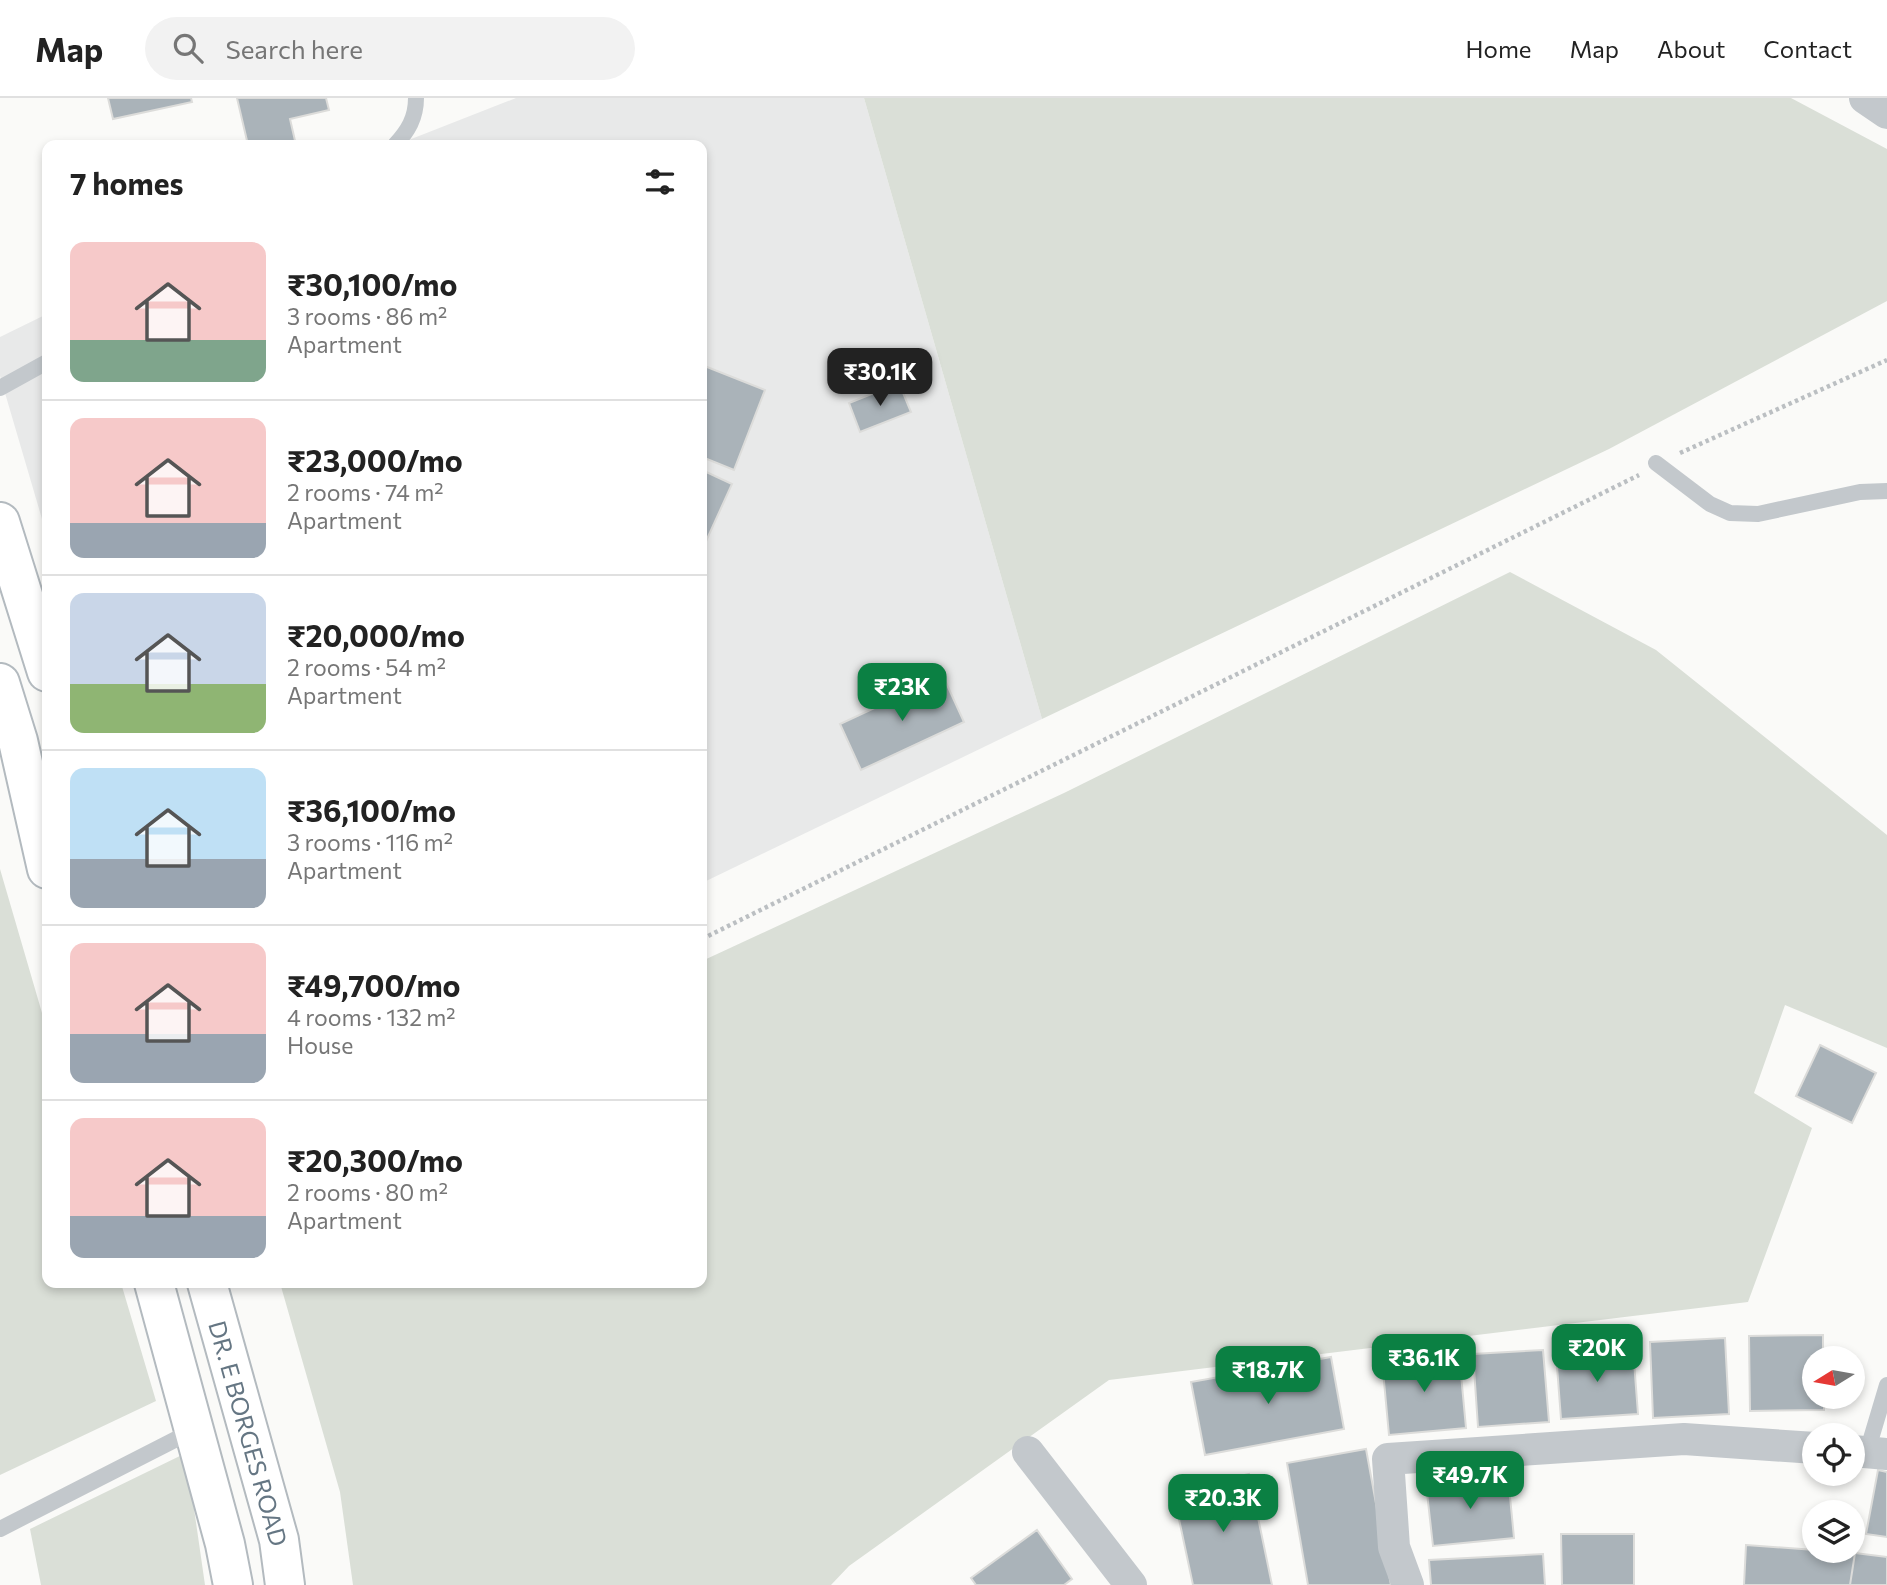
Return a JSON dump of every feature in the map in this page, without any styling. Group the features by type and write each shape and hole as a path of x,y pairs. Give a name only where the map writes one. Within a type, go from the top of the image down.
{"main road":[{"path":"0,522 42,656"},
{"path":"0,683 9,744 42,853"},
{"name":"DR. E BORGES ROAD","path":"155,1288 225,1544 233,1585"},
{"name":"DR. E BORGES ROAD","path":"208,1288 279,1540 285,1585"}],"street":[{"path":"1865,98 1887,113"},
{"path":"1408,1585 1394,1547 1388,1459 1684,1439 1802,1447"},
{"path":"1028,1452 1131,1585"}],"lane":[{"path":"400,140 407,132 416,111 416,98"},
{"path":"0,388 42,365"},
{"path":"1656,463 1710,505 1730,513 1758,514 1860,492 1887,491"},
{"path":"1869,1452 1887,1385"},
{"path":"0,1529 194,1430"}],"path":[{"path":"707,937 1637,477 1656,463 1887,360"}],"shaded area":[{"path":"516,98 864,98 1042,719 707,881 707,140 409,140"},
{"path":"864,98 1791,98 1887,149 1887,301 1609,449 1042,719"},
{"path":"42,316 42,519 0,376 0,337"},
{"path":"1510,572 1656,650 1887,835 1887,1048 1785,1005 1754,1093 1812,1128 1748,1302 1109,1380 849,1566 831,1585 353,1585 340,1492 281,1288 707,1288 707,959 1064,793"},
{"path":"0,869 42,1013 42,1288 122,1288 156,1401 0,1475"},
{"path":"186,1453 205,1585 41,1585 30,1529"}],"building":[{"path":"108,98 191,98 192,102 113,119"},
{"path":"237,98 326,98 329,110 290,119 295,140 247,140"},
{"path":"707,367 765,390 734,470 707,459"},
{"path":"899,383 911,412 860,432 849,403"},
{"path":"707,472 732,484 707,539"},
{"path":"943,676 964,722 861,770 840,724"},
{"path":"1820,1045 1876,1073 1852,1123 1796,1096"},
{"path":"1823,1335 1823,1346 1802,1346 1802,1409 1824,1410 1750,1411 1749,1336"},
{"path":"1725,1338 1729,1414 1653,1418 1650,1342"},
{"path":"1633,1348 1638,1414 1561,1419 1556,1353"},
{"path":"1543,1350 1549,1422 1478,1427 1473,1354"},
{"path":"1459,1353 1466,1428 1389,1435 1382,1360"},
{"path":"1331,1357 1344,1429 1205,1455 1191,1382"},
{"path":"1366,1449 1391,1585 1308,1585 1287,1463"},
{"path":"1878,1470 1887,1472 1887,1537 1866,1534"},
{"path":"1249,1474 1272,1585 1193,1585 1173,1491"},
{"path":"1508,1476 1514,1538 1433,1546 1426,1484"},
{"path":"1037,1530 1072,1579 1064,1585 976,1585 971,1578"},
{"path":"1561,1534 1634,1534 1634,1585 1562,1585"},
{"path":"1746,1545 1802,1549 1802,1563 1853,1563 1850,1585 1744,1585"},
{"path":"1543,1554 1545,1585 1431,1585 1429,1560"},
{"path":"1865,1554 1887,1557 1887,1585 1850,1585 1853,1563 1865,1563"}]}
